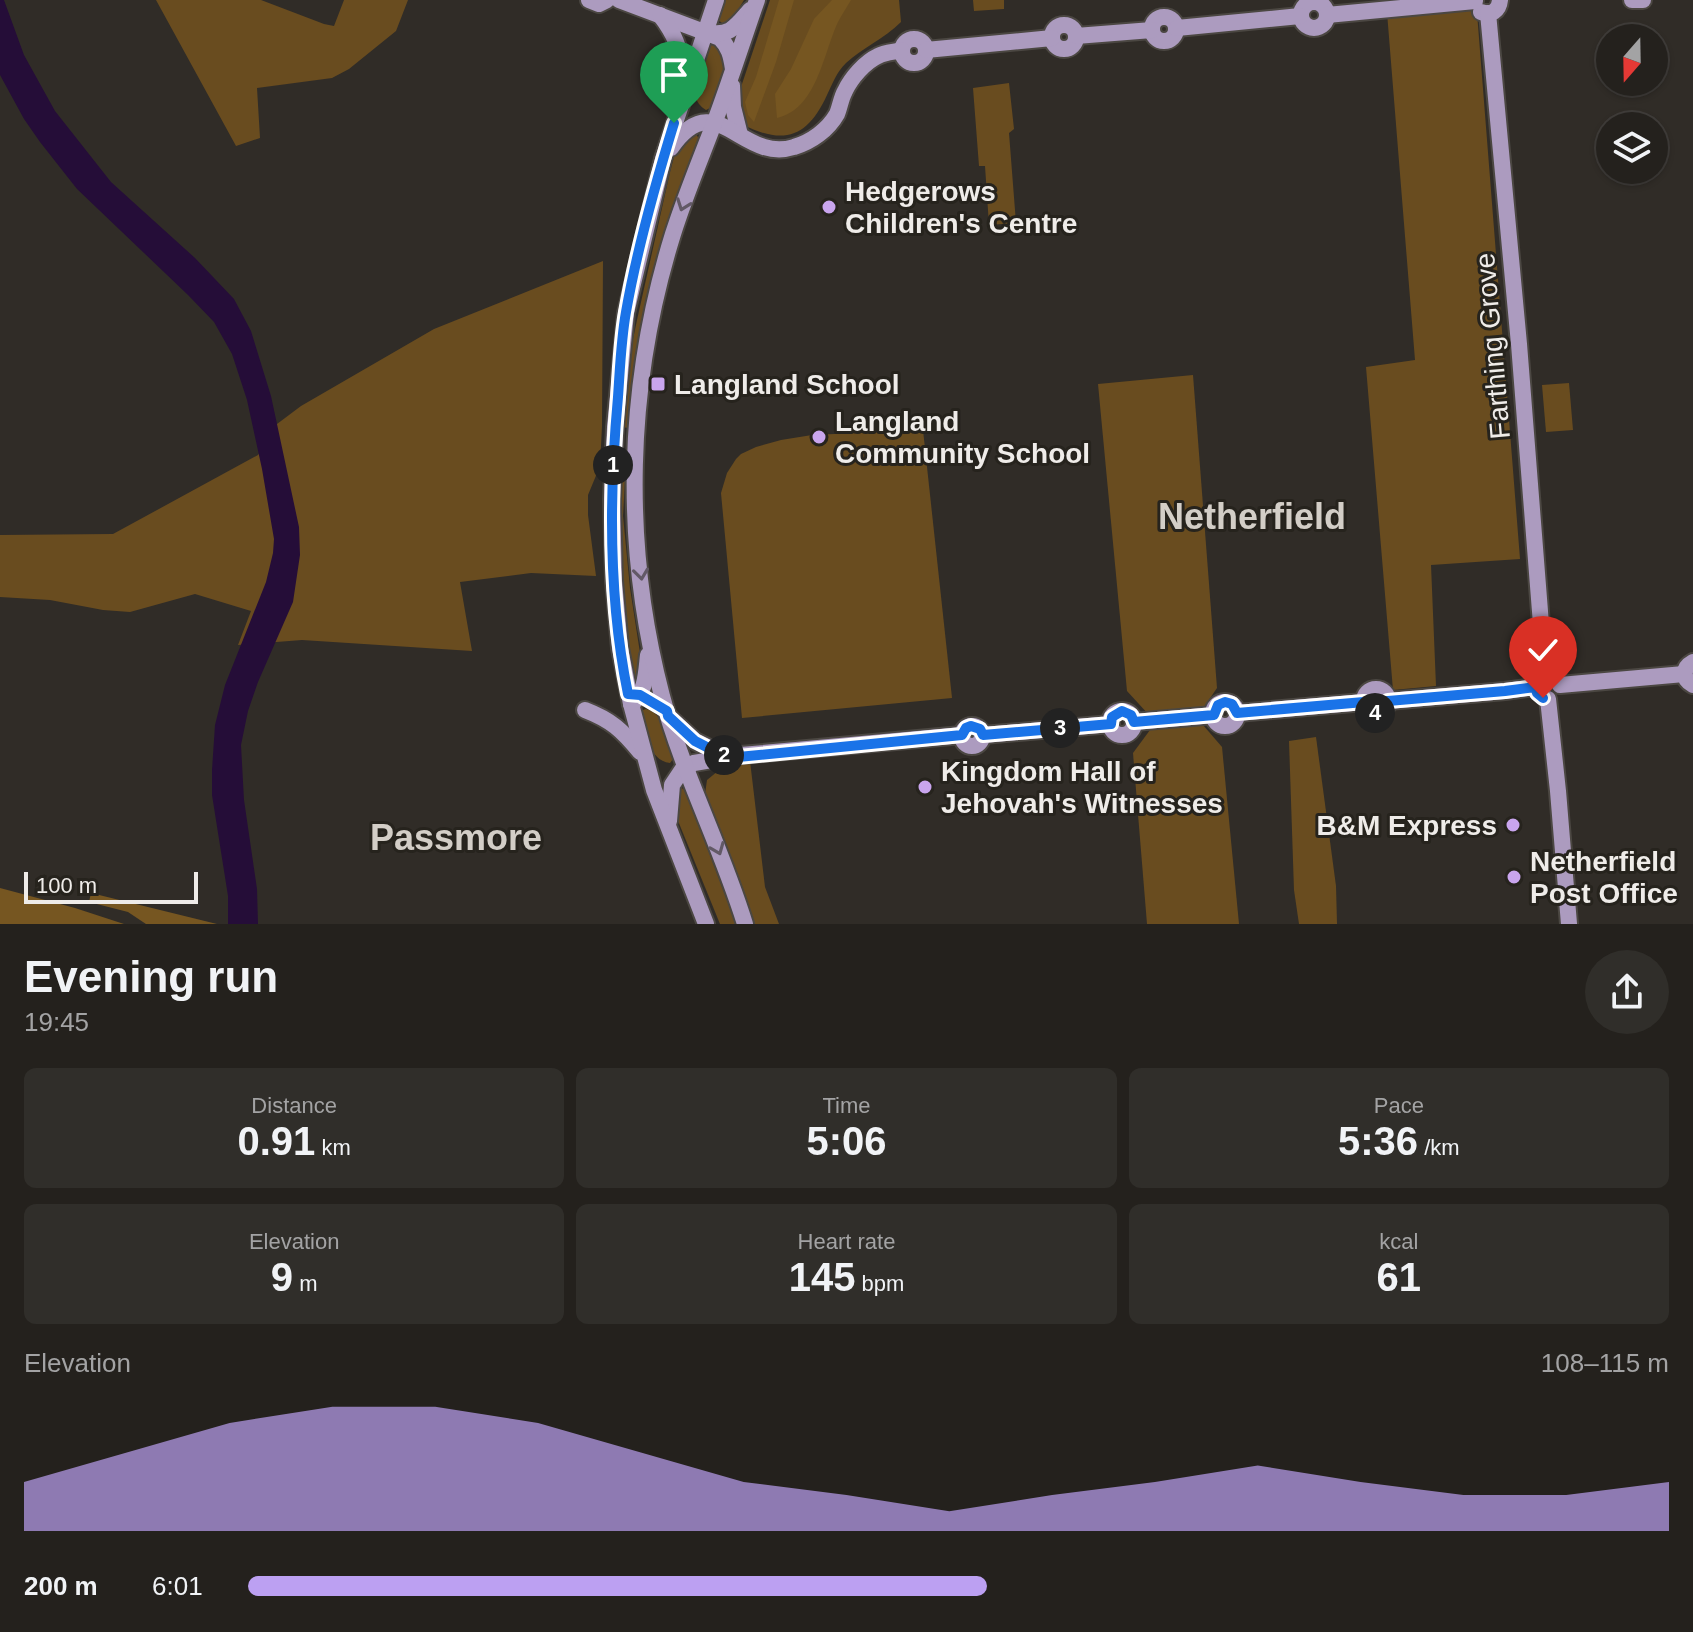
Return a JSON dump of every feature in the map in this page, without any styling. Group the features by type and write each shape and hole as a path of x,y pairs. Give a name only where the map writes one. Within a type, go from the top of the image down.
{"street":[{"path":"589,0 599,4 607,0"},
{"path":"619,0 720,38 730,53 733,107 745,139 761,148 777,150 797,147 825,129 837,114 846,88 857,73 871,60 881,54 902,50 904,44 913,39 920,41 926,50 1052,38 1053,30 1064,25 1071,27 1076,36 1152,30 1156,19 1163,17 1171,18 1177,28 1300,16 1305,5 1312,2 1321,4 1327,15 1479,5 1497,9 1500,0"},
{"path":"706,924 645,761 620,648 612,499 615,427 626,313 663,159 716,0"},
{"path":"1632,0 1643,0"},
{"path":"705,32 725,33 736,27 756,1"},
{"path":"745,924 684,773 667,713 650,640 637,541 634,462 646,353 663,271 708,126 732,73 756,1"},
{"name":"Farthing Grove","path":"1479,5 1519,344 1540,681"},
{"path":"659,14 679,45 686,86 708,126 734,142 745,139"},
{"path":"663,159 685,130 708,126"},
{"path":"633,698 645,679 650,640"},
{"path":"1560,685 1690,674"},
{"path":"668,829 672,785 684,773 725,758 962,735 965,743 973,746 979,744 983,735 1111,724 1112,717 1122,711 1131,715 1134,722 1214,715 1216,721 1225,726 1233,723 1237,713 1364,702 1367,692 1374,689 1382,691 1388,701 1505,691 1555,677 1560,685"},
{"path":"1540,681 1541,697 1548,699 1556,696 1560,685"},
{"path":"633,698 667,713 695,741 725,758"},
{"path":"1548,699 1569,924"},
{"path":"585,710 604,717 617,727 645,761 684,773"}],"shaded area":[{"path":"0,0 4,0 24,55 55,111 111,182 195,258 234,299 251,331 271,396 299,527 300,555 293,602 258,682 241,745 258,924 228,924 228,896 212,795 215,725 225,685 266,582 273,553 274,539 247,400 232,354 214,322 77,189 24,119 0,75"},
{"path":"156,0 261,0 334,26 344,0 408,0 396,31 349,69 332,78 257,88 260,138 236,146"},
{"path":"722,0 744,0 730,23 717,19"},
{"path":"770,0 899,0 901,22 843,67 812,120 793,134 782,136 770,135 742,124 737,99"},
{"path":"779,0 794,0 754,122 748,115 745,102 756,77"},
{"path":"832,0 851,0 838,22 817,79 801,104 777,118 775,94 791,69 814,19"},
{"path":"973,0 1004,0 1004,9 974,11"},
{"path":"1386,0 1476,0 1520,559 1431,565 1436,686 1393,690 1366,367 1415,360"},
{"path":"711,43 719,48 725,64 712,107 706,110 695,97 694,89 706,46"},
{"path":"1009,83 1014,129 1009,133 1016,223 989,225 985,166 979,166 973,88"},
{"path":"695,132 699,139 675,206 634,382 629,428 620,427 627,368 670,172 677,146"},
{"path":"603,261 600,466 588,495 596,576 531,573 460,582 472,651 302,640 238,645 251,611 195,594 130,612 50,600 0,597 0,535 113,534 258,455 277,424 301,406 434,329"},
{"path":"1193,375 1217,688 1202,710 1149,715 1127,691 1098,384"},
{"path":"1569,383 1573,430 1546,432 1542,385"},
{"path":"923,430 952,698 742,718 721,493 727,473 741,454 781,440 812,435"},
{"path":"618,461 626,462 623,516 642,666 636,683 633,682 626,636 617,545"},
{"path":"646,709 662,721 673,755 670,763 652,751 641,714"},
{"path":"1203,725 1222,747 1239,924 1147,924 1133,753 1150,730"},
{"path":"1316,737 1336,886 1337,924 1299,924 1294,890 1289,741"},
{"path":"750,761 765,887 779,924 750,924 704,801 707,780 718,771"},
{"path":"679,786 686,791 736,924 720,924 674,811"},
{"path":"0,888 75,908 124,924 0,924"},
{"path":"91,893 217,924 146,924 128,912 89,902"}],"place":[{"name":"Hedgerows Children's Centre","path":"829,207"},
{"name":"Langland School","path":"658,384"},
{"name":"Langland Community School","path":"819,437"},
{"name":"Kingdom Hall of Jehovah's Witnesses","path":"925,787"},
{"name":"B&M Express","path":"1513,825"},
{"name":"Netherfield Post Office","path":"1514,877"}],"district":[{"name":"Netherfield","path":"1252,516"},
{"name":"Passmore","path":"456,837"}],"route":[{"path":"674,123 655,187 626,313 613,461 614,581 628,694 640,695 667,711 668,716 695,741 728,758 962,735 971,726 980,729 983,735 1111,724 1112,717 1122,711 1131,715 1134,722 1214,715 1218,705 1225,702 1232,704 1237,713 1364,702 1370,712 1378,713 1388,701 1535,687 1543,698"}]}
